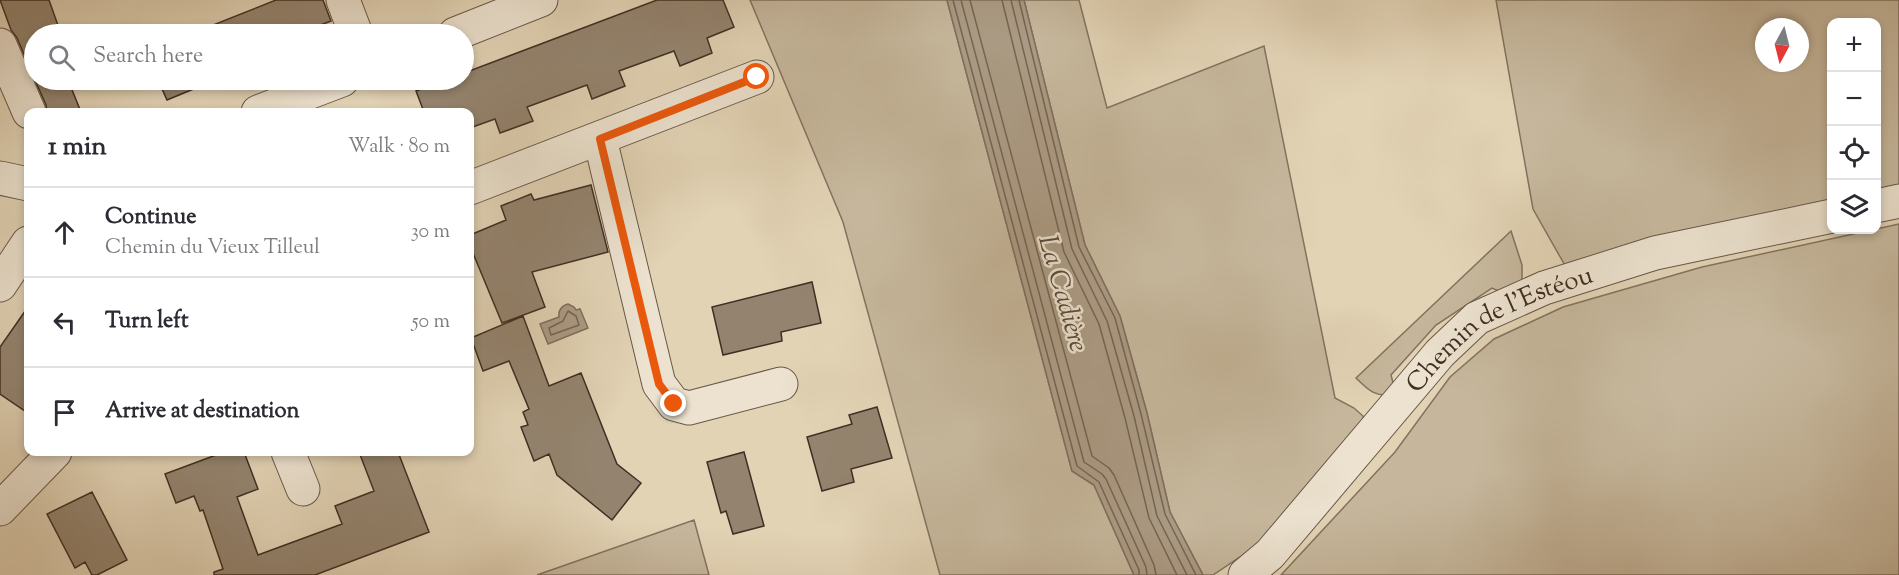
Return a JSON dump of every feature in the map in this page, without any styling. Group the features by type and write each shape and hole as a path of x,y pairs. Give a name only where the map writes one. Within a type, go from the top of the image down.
{"street":[{"path":"343,0 352,24"},
{"path":"474,26 541,0"},
{"path":"0,45 26,108"},
{"path":"474,186 757,77"},
{"path":"268,108 316,90"},
{"path":"600,139 659,384 674,404 689,408 781,384"},
{"path":"0,178 24,183"},
{"path":"1881,205 1899,201"},
{"name":"Chemin de l'Estéou","path":"1246,574 1270,554 1440,353 1477,318 1544,288 1656,253 1827,217"},
{"path":"0,285 24,249"},
{"path":"0,509 51,456"},
{"path":"290,456 303,489"}],"shaded area":[{"path":"750,0 947,0 1072,471 1094,485 1134,575 940,575 843,222"},
{"path":"1024,0 1079,0 1107,108 1264,46 1335,398 1354,408 1363,416 1364,429 1264,547 1240,557 1213,575 1203,575 1170,512 1147,413 1120,316 1085,245"},
{"path":"1496,0 1899,0 1899,187 1881,191 1881,18 1827,18 1827,204 1567,269 1533,209"},
{"path":"1899,224 1899,575 1281,575 1395,452 1450,377 1494,339 1563,307 1702,267 1853,234 1881,234 1881,228"},
{"path":"1511,231 1522,265 1522,283 1510,296 1492,288 1436,325 1391,375 1396,394 1378,394 1365,387 1356,378"},
{"path":"694,520 709,575 537,575"}],"water":[{"name":"La Cadière","path":"947,0 1024,0 1085,245 1120,316 1147,413 1170,512 1203,575 1134,575 1094,485 1072,471"},
{"path":"568,304 576,310 580,309 588,328 548,344 540,324 559,317 560,309"}],"building":[{"path":"0,0 49,0 57,24 24,24 24,54 11,30"},
{"path":"276,0 323,0 331,21 323,24 216,24"},
{"path":"657,0 723,0 734,27 707,38 712,53 680,66 674,51 619,71 625,86 592,99 587,85 527,107 533,121 500,133 495,119 474,127 474,108 422,108 416,91 474,90 474,69"},
{"path":"39,90 72,90 79,108 46,108"},
{"path":"162,90 191,90 167,100"},
{"path":"591,185 608,252 532,272 545,307 502,323 474,256 474,233 506,220 501,206 531,194 534,200"},
{"path":"812,282 821,323 781,332 782,341 723,355 712,307"},
{"path":"24,313 24,410 0,394 0,347"},
{"path":"523,316 549,386 581,373 617,464 641,483 612,520 557,475 549,454 534,461 521,427 528,425 523,412 529,409 509,361 483,371 474,346 474,337"},
{"path":"877,407 892,458 851,469 854,482 822,491 807,437 852,424 849,415"},
{"path":"744,452 764,526 733,534 726,511 721,513 707,462"},
{"path":"213,456 246,456 258,489 237,497 258,555 342,524 335,506 374,491 361,456 400,456 429,532 315,575 214,575 214,572 223,569 203,510 200,511 194,496 176,503 165,474"},
{"path":"92,492 127,560 97,575 92,575 85,562 75,568 47,514"}],"route":[{"path":"674,404 659,384 600,139 757,77"}]}
